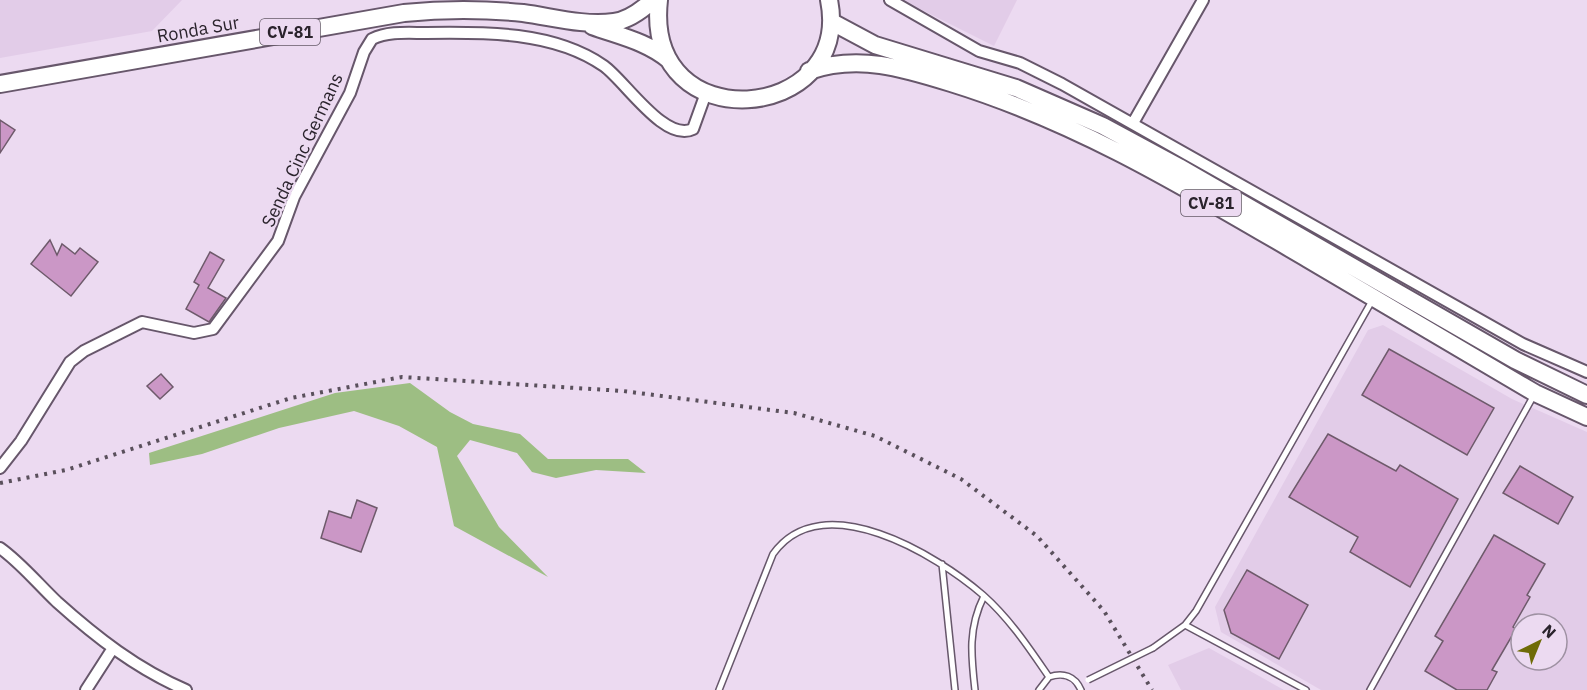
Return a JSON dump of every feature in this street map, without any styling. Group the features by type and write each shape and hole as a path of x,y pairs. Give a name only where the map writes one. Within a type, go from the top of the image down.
{"main road":[{"name":"Ronda Sur","path":"583,23 615,22 628,19 653,0"},
{"name":"CV-81","path":"659,0 657,17 661,40 670,61 686,80 706,93 728,100 761,99 783,92 809,71 826,45 832,22 829,0"},
{"name":"Ronda Sur","path":"0,84 404,13 471,9 525,13 583,23 638,41 657,50 670,61"},
{"name":"CV-81","path":"832,22 875,45 1016,88 1103,126 1179,166 1525,366 1587,395"},
{"name":"CV-81","path":"809,71 846,61 879,65 968,88 1049,118 1159,172 1535,393 1587,417"}],"street":[{"path":"890,0 974,48 1039,72 1523,344 1587,372"},
{"path":"1133,123 1203,0"},
{"name":"Senda Cinc Germans","path":"0,468 12,454 56,382 76,356 136,323 149,323 194,333 213,328 278,241 294,197 350,93 364,52 372,39 392,34 473,32 546,43 580,54 602,65 628,87 657,120 676,129 693,129 706,93"},
{"path":"0,548 63,608 113,648 154,675 186,690"},
{"path":"86,690 113,648"}],"lane":[{"path":"1039,690 1048,677 1055,675 1069,676 1080,688 1088,680 1153,648 1185,625 1201,601 1374,298"},
{"path":"1370,690 1535,393"},
{"path":"719,690 773,554 780,544 800,530 828,525 862,529 908,544 942,564 984,596 1019,634 1048,677"},
{"path":"942,564 955,690"},
{"path":"975,690 970,642 972,624 984,596"},
{"path":"1185,625 1306,690"}],"shaded area":[{"path":"0,0 182,0 152,31 0,58"},
{"path":"902,0 1017,0 994,46"},
{"path":"1383,325 1512,399 1587,432 1587,690 1321,690 1221,632 1215,607 1368,330"},
{"path":"1209,648 1284,690 1181,690 1168,665"}],"green space":[{"path":"410,383 450,412 473,424 520,434 548,459 628,459 646,473 596,470 556,478 532,472 517,453 470,440 457,456 499,527 548,577 454,526 437,447 399,426 354,411 279,428 202,454 150,465 149,453 335,393"}],"building":[{"path":"0,120 15,130 0,153"},
{"path":"50,240 57,255 62,244 75,254 80,248 98,262 71,296 31,264"},
{"path":"210,252 224,260 208,288 226,298 209,322 186,309 199,285 194,282"},
{"path":"1389,349 1494,408 1467,455 1362,395"},
{"path":"161,374 173,387 160,399 147,386"},
{"path":"1328,434 1396,471 1400,465 1458,499 1410,587 1350,552 1358,537 1289,497"},
{"path":"1520,466 1573,497 1558,524 1503,493"},
{"path":"357,500 377,508 361,552 321,538 329,511 351,518"},
{"path":"1494,535 1545,564 1527,595 1530,597 1522,612 1509,612 1509,641 1492,670 1497,672 1487,690 1457,690 1425,671 1443,641 1435,636"},
{"path":"1247,570 1308,605 1279,659 1231,633 1224,610"}],"railway":[{"path":"0,483 66,470 291,398 402,377 623,391 794,413 875,436 961,479 1037,536 1104,611 1152,690"}]}
